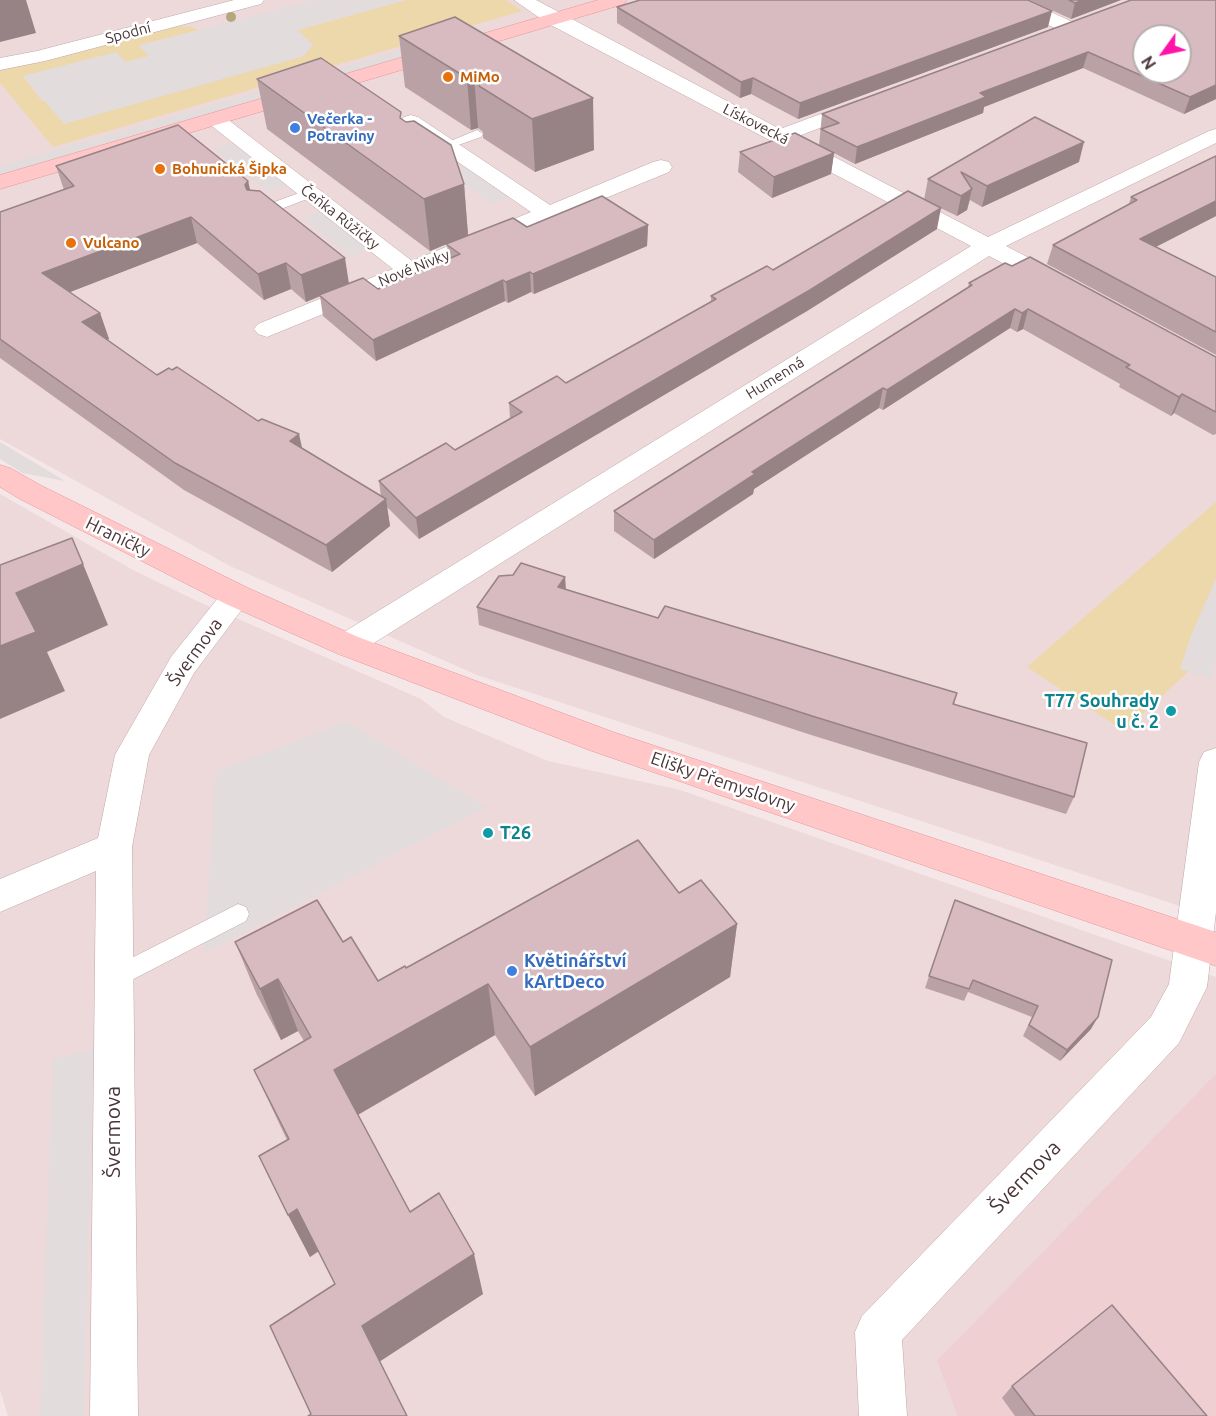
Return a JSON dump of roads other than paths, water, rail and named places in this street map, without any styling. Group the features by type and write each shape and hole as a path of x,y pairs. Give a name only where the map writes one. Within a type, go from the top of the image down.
{"street":[{"name":"Spodní","path":"0,64 38,57 255,0"},
{"name":"Lískovecká","path":"523,0 554,19 990,245 1082,296"},
{"path":"0,182 618,0"},
{"path":"1010,0 1070,28"},
{"path":"1049,36 1091,20"},
{"path":"780,136 879,99"},
{"name":"Čeňka Růžičky","path":"215,119 409,270"},
{"path":"411,121 449,150 547,213"},
{"name":"Humenná","path":"347,645 990,245 1216,135"},
{"name":"Nové Nivky","path":"267,329 661,167"},
{"name":"Hraničky","path":"0,474 30,492 237,596"},
{"name":"Elišky Přemyslovny","path":"237,596 347,645 601,741 1205,946"},
{"name":"Švermova","path":"114,1416 112,979 114,847 132,755 182,665 237,596"},
{"name":"Švermova","path":"882,1416 878,1332 1165,1030 1188,987 1205,946 1216,762"},
{"path":"0,896 114,847"}],"lane":[{"path":"449,150 477,134"},
{"path":"260,212 310,193"},
{"path":"112,979 238,914"}],"place":[{"name":"MiMo","path":"448,77"},
{"name":"Večerka - Potraviny","path":"295,128"},
{"name":"Bohunická Šipka","path":"160,169"},
{"name":"Vulcano","path":"71,243"},
{"name":"T77 Souhrady u č. 2","path":"1171,711"},
{"name":"T26","path":"488,833"},
{"name":"Květinářství kArtDeco","path":"512,971"}]}
